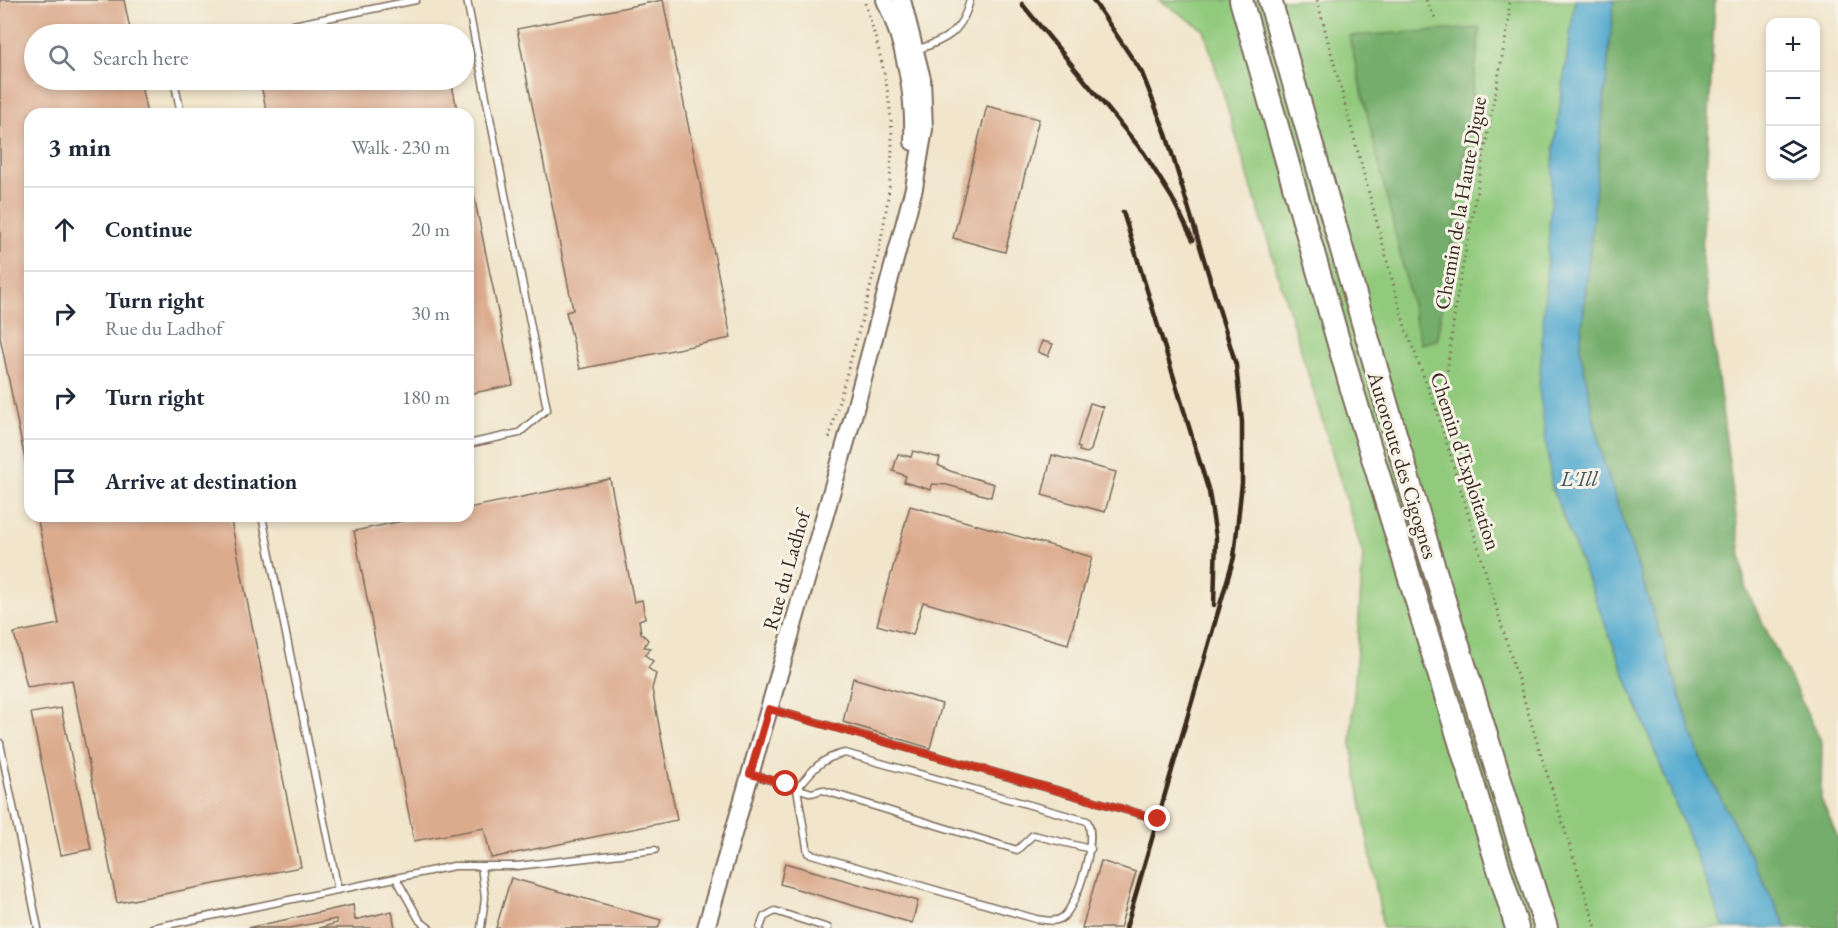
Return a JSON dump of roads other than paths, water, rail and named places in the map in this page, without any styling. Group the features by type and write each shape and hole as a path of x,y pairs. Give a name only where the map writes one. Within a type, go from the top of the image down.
{"highway":[{"name":"Autoroute des Cigognes","path":"1241,0 1361,419 1517,928"},
{"name":"Autoroute des Cigognes","path":"1270,0 1430,555 1546,928"}],"main road":[{"name":"Rue du Ladhof","path":"885,0 904,57 913,130 911,183 905,224"},
{"name":"Rue du Ladhof","path":"706,928 851,424 914,188 924,129 922,79 902,0"}],"lane":[{"path":"298,24 416,0"},
{"path":"467,0 472,24"},
{"path":"916,50 950,36 965,21 970,0"},
{"path":"474,36 547,409 519,433 474,443"},
{"path":"176,90 181,108"},
{"path":"263,522 338,890"},
{"path":"769,709 1158,819"},
{"path":"0,743 38,928"},
{"path":"845,753 1081,818 1091,827 1091,849 1070,909 1061,919 1053,921 1036,919 808,853 797,789 815,765 829,757 845,753"},
{"path":"750,774 812,793 822,790 1017,850 1033,836 1091,849"},
{"path":"152,928 454,866 517,866 655,850"},
{"path":"480,928 485,898 481,866"},
{"path":"396,878 420,921 429,928"},
{"path":"760,928 764,917 775,911 828,928"}],"water":[{"name":"L'Ill","path":"1575,0 1614,0 1580,349 1602,457 1700,757 1787,928 1724,928 1552,488 1539,389 1554,150"}],"railway":[{"path":"1093,0 1142,73 1166,134 1236,365 1242,422 1242,483 1234,557 1126,928"},
{"path":"1022,4 1144,153 1172,198 1193,240"},
{"path":"1123,212 1209,492 1216,537 1214,605"}]}
